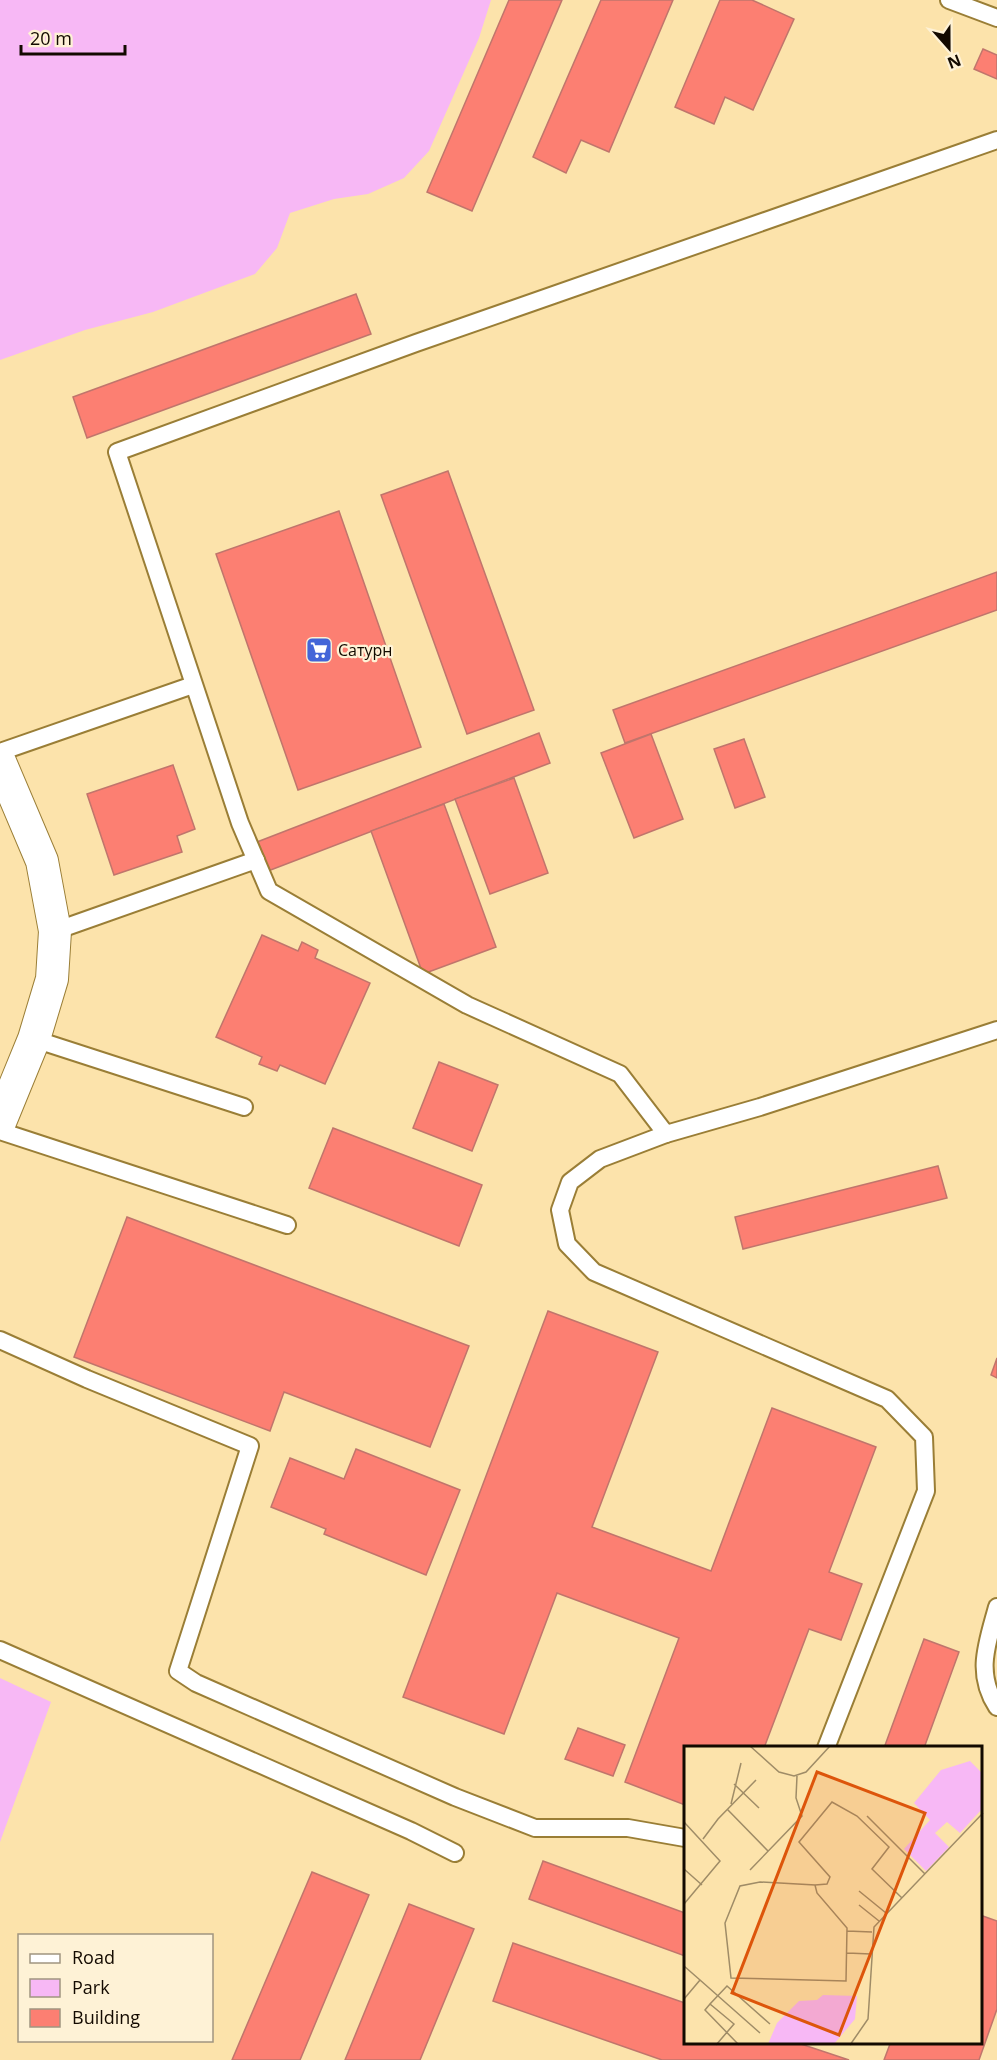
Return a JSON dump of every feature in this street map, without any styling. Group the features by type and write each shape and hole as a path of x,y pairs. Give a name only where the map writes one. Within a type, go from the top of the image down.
{"street":[{"path":"0,762 42,861 55,931 52,979 34,1039 0,1122"}],"lane":[{"path":"949,0 997,18"},
{"path":"666,1134 620,1074 466,1005 269,891 240,823 117,452 416,343 997,140"},
{"path":"0,752 194,685"},
{"path":"55,931 256,860"},
{"path":"827,1746 926,1491 924,1437 888,1399 594,1272 567,1244 560,1210 570,1182 600,1159 666,1134 760,1107 997,1030"},
{"path":"34,1039 244,1107"},
{"path":"0,1131 287,1225"},
{"path":"0,1340 87,1379 250,1446 177,1671 196,1683 455,1797 535,1828 628,1828 684,1838"},
{"path":"997,1607 984,1658 988,1693 997,1707"},
{"path":"0,1650 411,1831 454,1853"}],"green space":[{"path":"0,0 491,0 479,38 429,151 404,178 368,194 334,199 290,213 277,248 255,274 153,312 85,330 0,360"},
{"path":"0,1678 51,1702 0,1842"}],"building":[{"path":"509,0 562,0 472,211 427,192"},
{"path":"601,0 673,0 609,152 581,140 566,173 533,157"},
{"path":"720,0 752,0 794,19 753,110 725,97 714,124 675,107"},
{"path":"983,49 997,55 997,79 974,69"},
{"path":"356,294 371,334 87,438 73,397"},
{"path":"448,471 534,710 467,734 381,495"},
{"name":"Сатурн","path":"339,511 421,747 298,790 216,554"},
{"path":"997,572 997,610 625,743 613,710"},
{"path":"539,733 550,763 268,871 257,842"},
{"path":"651,734 683,819 634,838 601,753"},
{"path":"744,739 765,797 735,808 714,749"},
{"path":"173,765 195,829 177,836 182,852 114,875 87,794"},
{"path":"514,778 548,873 490,894 455,799"},
{"path":"444,804 496,947 423,974 371,831"},
{"path":"262,935 298,951 302,942 318,950 315,958 370,983 325,1084 280,1065 277,1071 259,1064 262,1057 216,1037"},
{"path":"439,1062 498,1085 472,1151 413,1128"},
{"path":"333,1128 482,1185 459,1246 309,1188"},
{"path":"938,1166 947,1198 743,1249 735,1217"},
{"path":"127,1217 469,1346 430,1447 284,1392 270,1431 74,1357"},
{"path":"548,1311 658,1352 592,1527 711,1571 772,1408 876,1447 829,1572 862,1584 841,1640 809,1629 765,1746 684,1746 684,1805 625,1782 679,1638 557,1593 504,1734 403,1697"},
{"path":"997,1358 997,1378 991,1375"},
{"path":"356,1449 460,1490 426,1575 324,1534 326,1529 271,1507 290,1458 344,1479"},
{"path":"924,1639 959,1652 925,1746 885,1746"},
{"path":"578,1728 625,1745 613,1776 565,1759"},
{"path":"543,1861 684,1913 684,1956 529,1899"},
{"path":"312,1872 369,1895 300,2060 232,2060"},
{"path":"409,1904 474,1929 420,2060 345,2060"},
{"path":"982,1916 997,1921 997,2009 979,2060 884,2060 890,2045 982,2045"},
{"path":"513,1943 684,2003 684,2045 804,2045 849,2060 662,2060 493,2001"}],"place":[{"name":"Сатурн","path":"319,650"}]}
